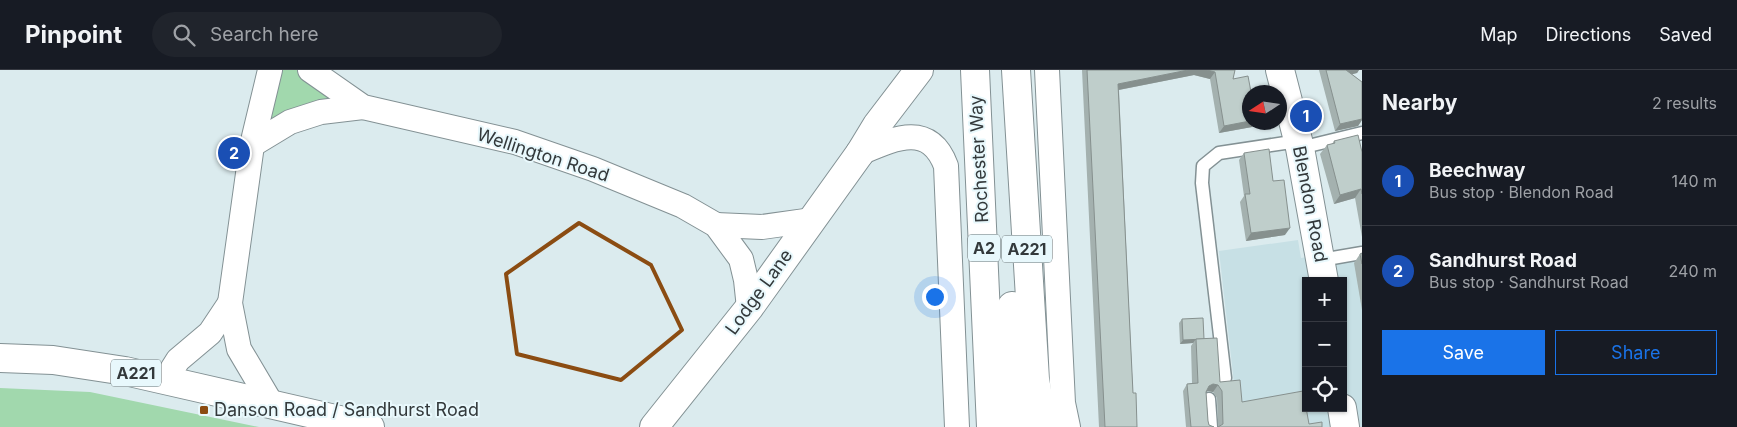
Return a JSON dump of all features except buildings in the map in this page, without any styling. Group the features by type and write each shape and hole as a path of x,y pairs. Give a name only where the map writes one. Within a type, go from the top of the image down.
{"main road":[{"name":"Lodge Lane","path":"654,427 749,308 860,153 877,125 919,70"},
{"name":"Rochester Way","path":"975,70 991,427"},
{"name":"Rochester Way","path":"1002,70 1018,427"},
{"name":"A221","path":"1016,70 1035,379 1043,427"},
{"name":"Blendon Road","path":"1280,70 1299,144 1322,270"},
{"name":"A221","path":"0,358 53,360 166,379 370,427"},
{"path":"1343,412 1345,427"}],"street":[{"path":"270,70 252,145 230,303 239,349 271,403"},
{"name":"Wellington Road","path":"310,70 363,106 524,145 620,180 683,206 716,225 741,259 746,280 749,308"},
{"path":"1047,70 1062,393 1068,427"},
{"name":"Wellington Road","path":"252,145 290,122 321,112 363,106"},
{"path":"860,153 894,138 909,136 928,142 941,153 946,166 957,427"},
{"name":"Wellington Road","path":"716,225 762,227 812,220"},
{"path":"166,379 178,360 210,333 230,303"}],"lane":[{"path":"1225,378 1202,183 1203,166 1219,154 1299,144 1362,133"},
{"path":"1322,270 1362,253"},
{"path":"1209,399 1211,427"}],"highlighted area":[{"path":"579,223 651,265 682,330 621,380 517,354 506,274"}],"shaded area":[{"path":"1298,240 1301,258 1362,248 1362,427 1239,427 1219,251"}],"green space":[{"path":"275,70 298,70 328,95 326,102 266,125"},
{"path":"0,388 90,392 259,427 0,427"}],"place":[{"name":"Beechway","path":"1306,116"},
{"name":"Sandhurst Road","path":"234,153"},
{"name":"Danson Road / Sandhurst Road","path":"204,410"}]}
